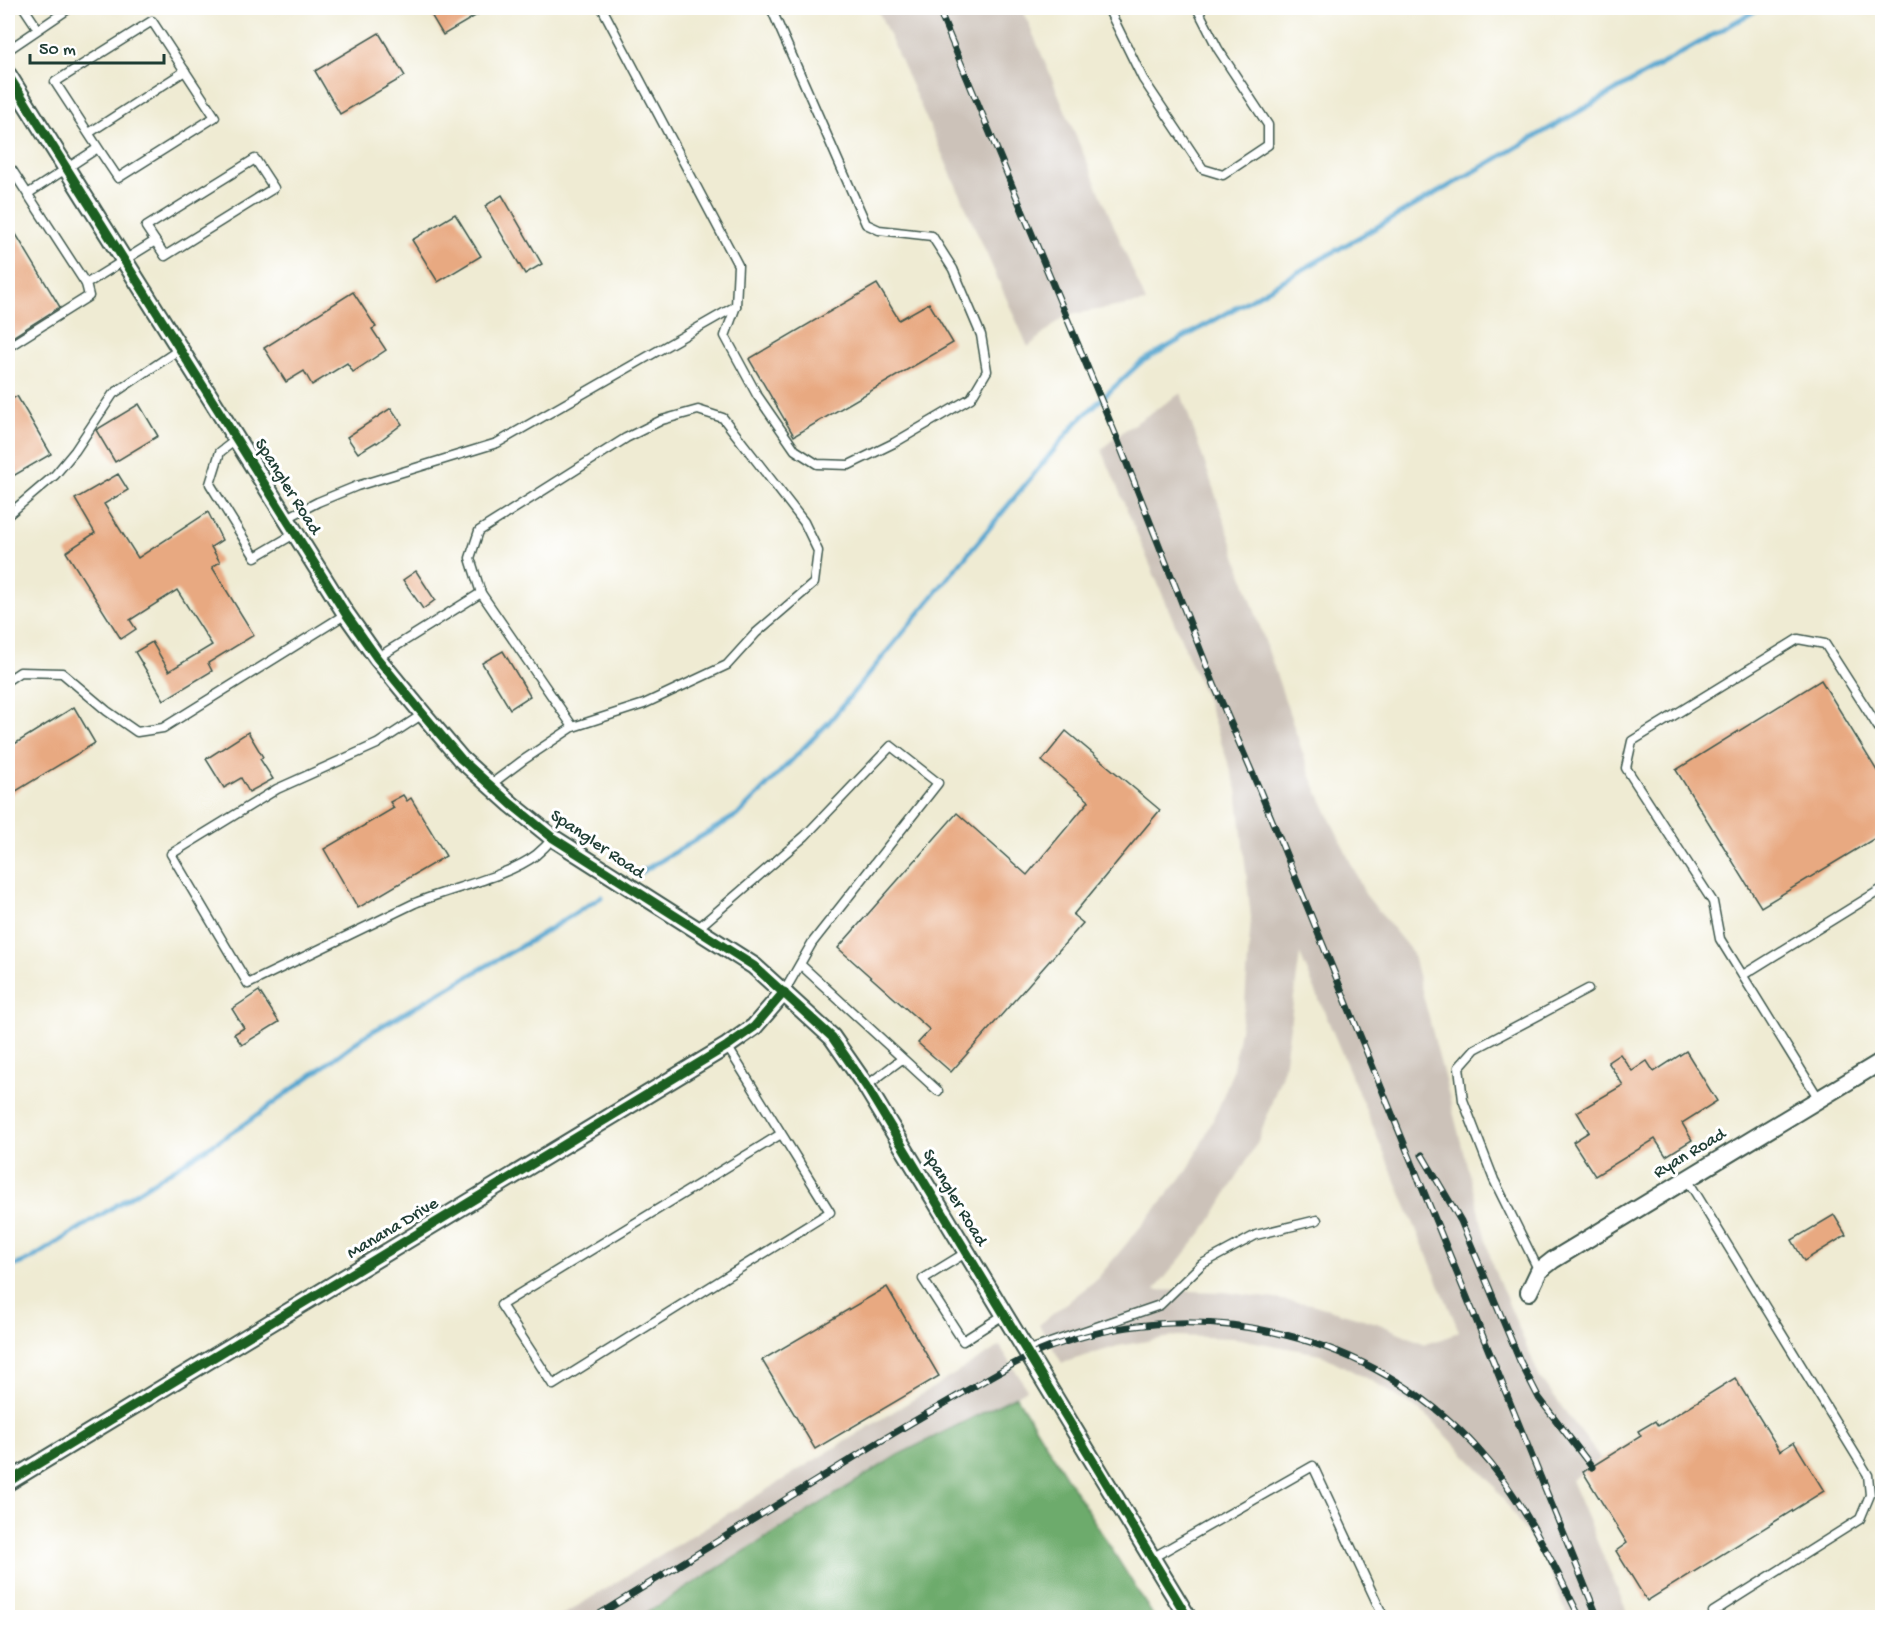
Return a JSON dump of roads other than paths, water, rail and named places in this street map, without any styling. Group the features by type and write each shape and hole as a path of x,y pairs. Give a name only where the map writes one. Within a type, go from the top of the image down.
{"street":[{"name":"Spangler Road","path":"8,75 346,614 377,658 423,714 462,759 553,838 754,966 832,1037 866,1086 1188,1617"},
{"name":"Manana Drive","path":"8,1482 727,1046 754,1027 784,992"},
{"name":"Ryan Road","path":"1529,1292 1539,1271 1553,1260 1882,1061"}],"lane":[{"path":"24,8 38,29"},
{"path":"8,50 70,8"},
{"path":"602,8 738,265 736,306 725,336 757,395 795,450 817,464 849,465 894,443 971,398 987,371 981,335 953,269 932,236 879,230 866,224 771,8"},
{"path":"1108,8 1143,79 1203,169 1223,175 1268,145 1268,124 1218,49 1197,8"},
{"path":"152,21 215,117 118,178 89,134 55,82 152,21"},
{"path":"89,134 185,71"},
{"path":"8,106 22,97"},
{"path":"29,193 98,148"},
{"path":"255,159 274,188 165,256 155,241 146,227 255,159"},
{"path":"8,168 29,193 86,284 89,296 8,347"},
{"path":"86,284 155,241"},
{"path":"287,518 357,486 496,443 736,306"},
{"path":"8,514 55,475 75,451 113,394 180,349"},
{"path":"490,785 573,727 644,704 727,666 756,633 814,583 818,551 804,522 723,418 698,410 662,420 626,438 479,531 470,558 482,592 573,727"},
{"path":"237,440 220,453 210,484 255,557 296,533"},
{"path":"377,658 482,592"},
{"path":"8,680 20,672 62,674 137,732 163,728 346,614"},
{"path":"1819,1100 1720,939 1713,902 1626,768 1632,741 1798,639 1825,644 1882,733"},
{"path":"423,714 377,744 277,789 171,854 248,984 415,903 498,874 536,855 553,838"},
{"path":"697,928 806,836 891,746 938,783 812,943 784,992"},
{"path":"1743,975 1882,889"},
{"path":"801,965 938,1091"},
{"path":"1539,1271 1494,1180 1463,1100 1459,1067 1475,1049 1588,989"},
{"path":"727,1046 830,1212 552,1385 501,1305 781,1134"},
{"path":"866,1086 902,1059"},
{"path":"1687,1179 1868,1475 1870,1495 1860,1519 1713,1612"},
{"path":"1027,1351 1160,1305 1202,1264 1256,1235 1317,1220"},
{"path":"967,1252 923,1279 963,1341 1005,1313"},
{"path":"1152,1558 1313,1466 1384,1617"}],"waterway":[{"path":"638,874 739,814 829,722 1077,422 1141,362 1760,8"},
{"path":"8,1268 31,1259 245,1124 366,1035 530,941 601,897"}],"railway":[{"path":"938,8 1116,436 1215,687 1260,791 1598,1618"},
{"path":"1422,1155 1461,1221 1520,1361 1539,1398 1592,1467"},
{"path":"593,1618 886,1438 1026,1358 1059,1344 1114,1329 1171,1323 1228,1325 1284,1334 1338,1352 1389,1377 1435,1409 1477,1448 1508,1487 1534,1529 1580,1618"}]}
